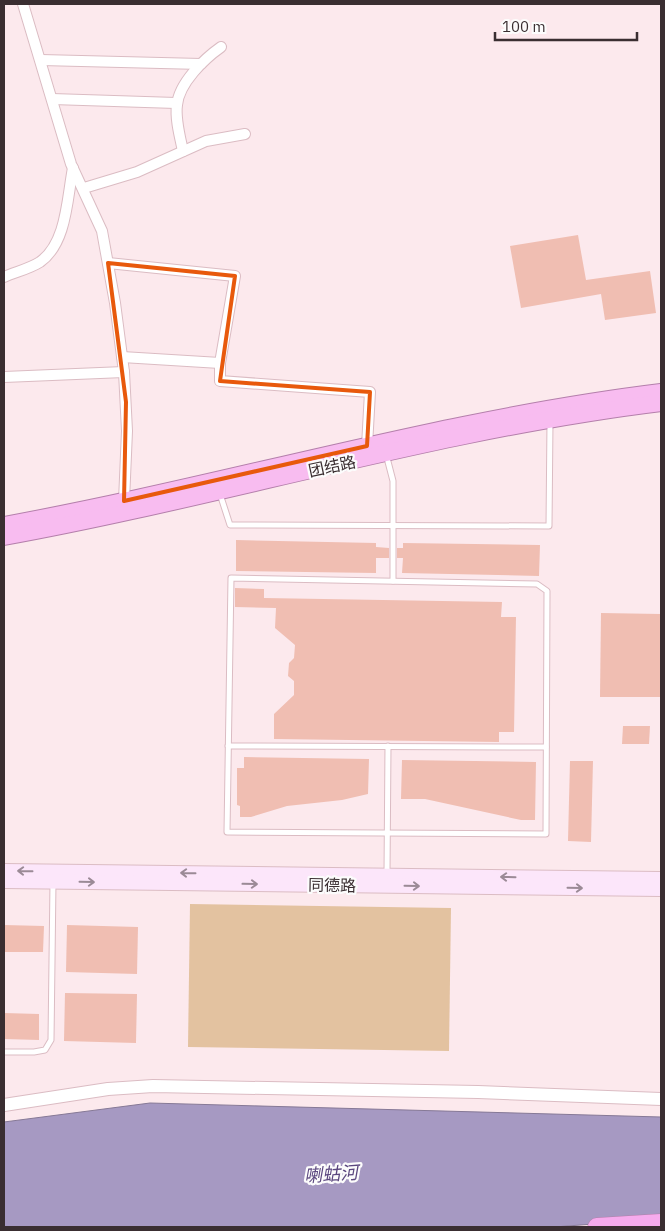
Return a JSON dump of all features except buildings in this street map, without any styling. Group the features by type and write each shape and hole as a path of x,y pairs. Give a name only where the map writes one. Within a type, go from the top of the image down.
{"highway":[{"name":"团结路","path":"4,526 367,446 546,409 661,392"},
{"name":"团结路","path":"4,537 550,420 661,404"},
{"path":"597,1227 661,1223"}],"main road":[{"name":"同德路","path":"4,870 661,879"},
{"name":"同德路","path":"4,881 661,889"}],"street":[{"path":"23,4 73,168 84,188 102,231 124,372 127,431 124,501"},
{"path":"183,151 176,104 188,80 200,64 221,47"},
{"path":"40,60 200,64"},
{"path":"52,99 176,104"},
{"path":"84,188 137,172 206,141 245,134"},
{"path":"4,277 34,265 50,252 60,237 73,168"},
{"path":"108,263 235,276 220,363 220,381 370,392 367,446"},
{"path":"122,357 220,363"},
{"path":"4,377 124,372"},
{"path":"4,1106 108,1089 154,1086 536,1094 661,1099"}],"lane":[{"path":"220,491 230,525 550,526 550,420"},
{"path":"386,454 393,481 393,581"},
{"path":"231,578 537,584 547,591 546,834 227,832 228,746 231,578"},
{"path":"228,746 546,747"},
{"path":"387,875 388,746"},
{"path":"4,1052 45,1050 51,1040 53,882"}],"highlighted area":[{"path":"108,263 235,276 220,381 370,392 367,446 124,501 126,402"}],"shaded area":[{"path":"190,904 451,908 449,1051 188,1047"}],"water":[{"name":"喇蛄河","path":"150,1103 661,1117 661,1219 554,1227 4,1227 4,1122"}]}
